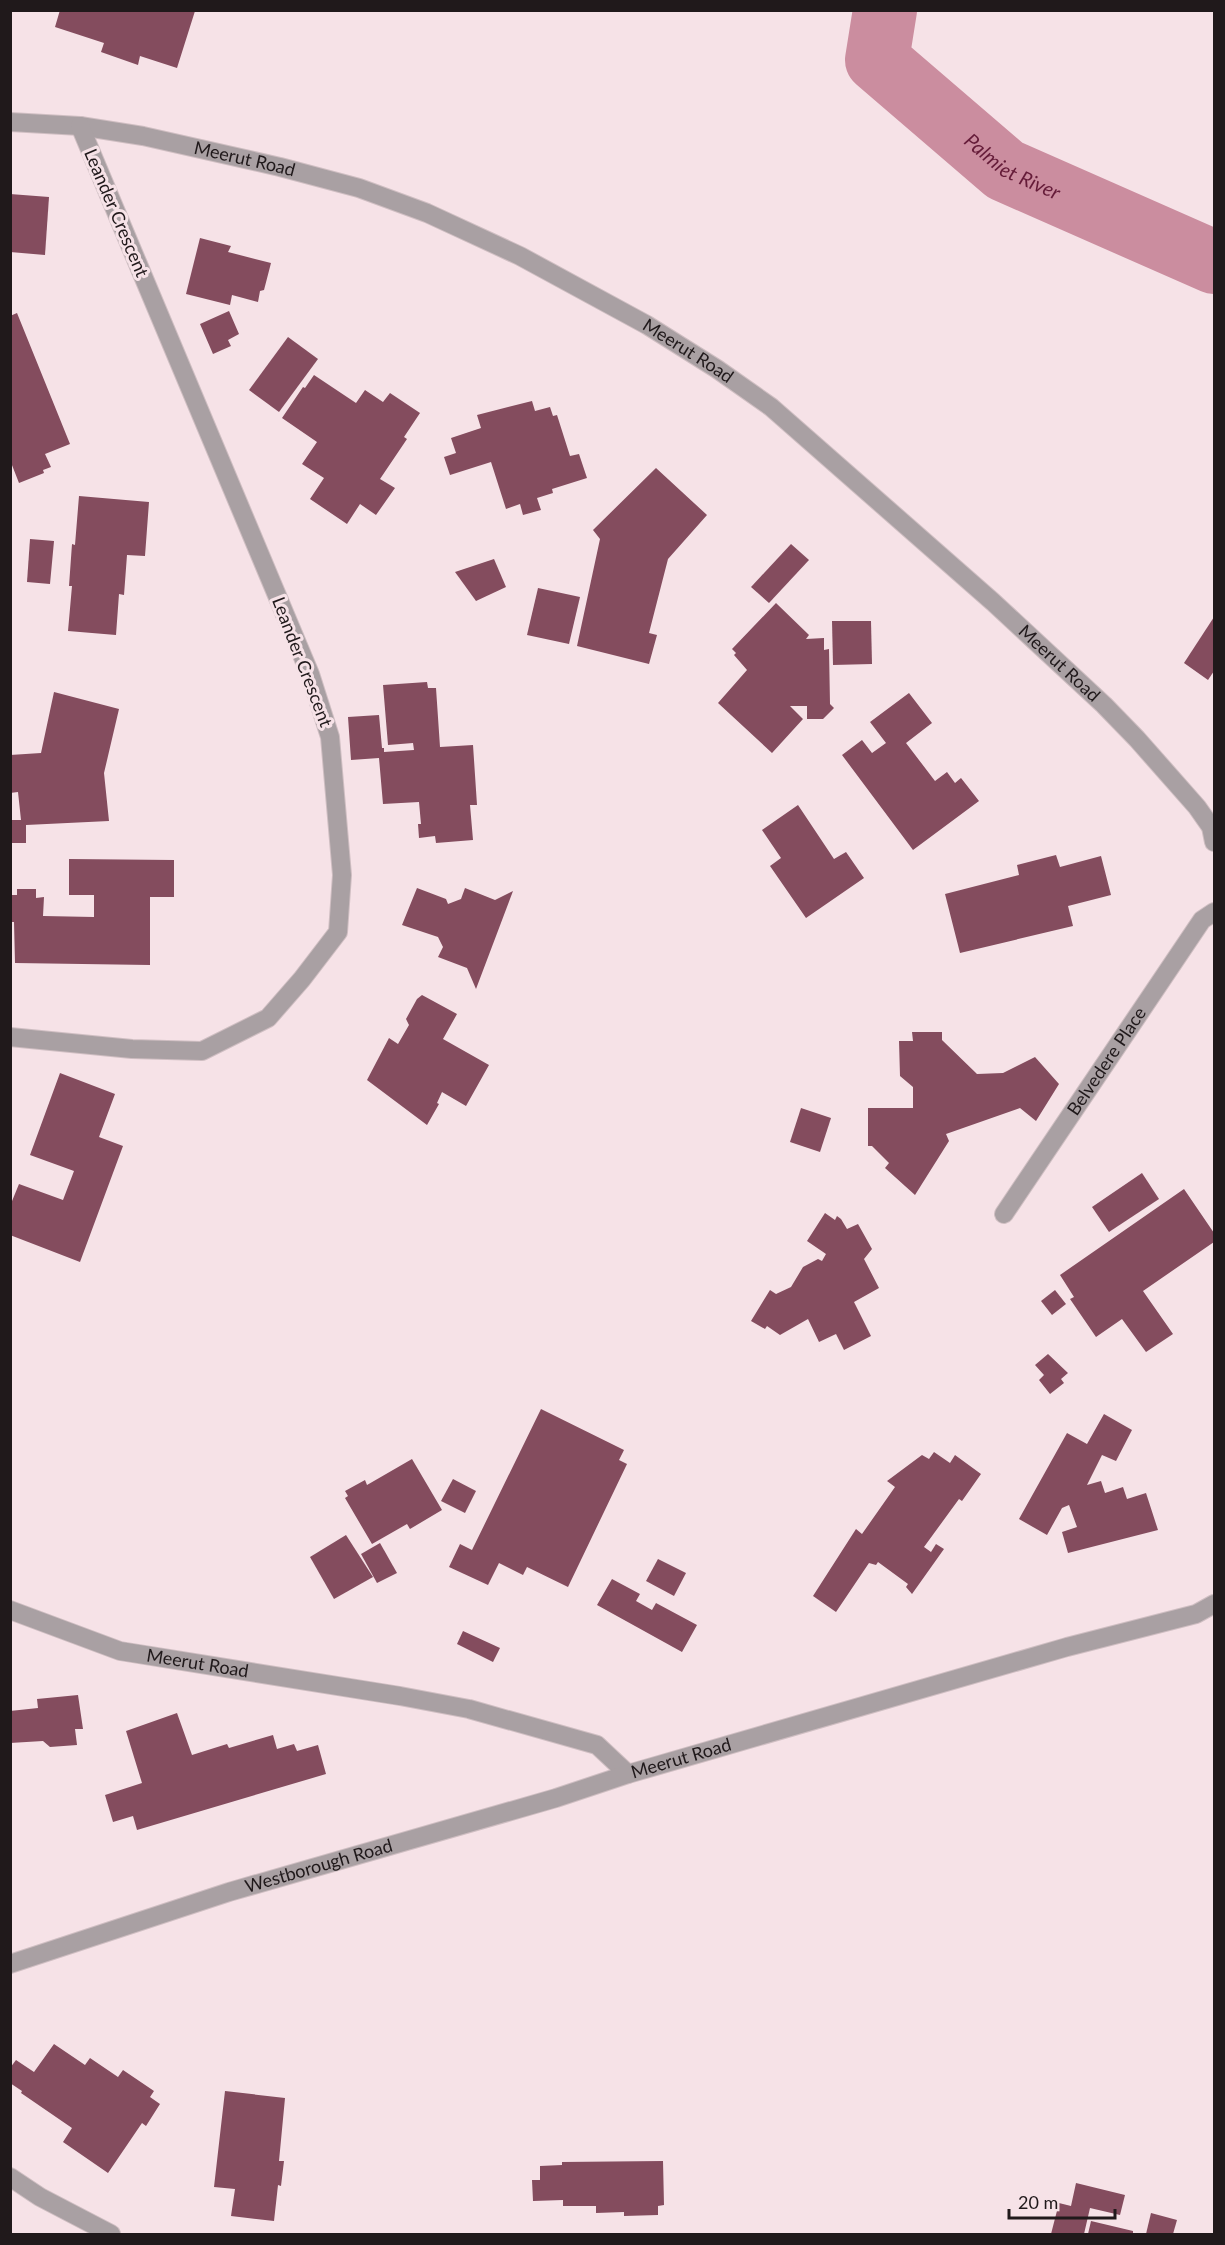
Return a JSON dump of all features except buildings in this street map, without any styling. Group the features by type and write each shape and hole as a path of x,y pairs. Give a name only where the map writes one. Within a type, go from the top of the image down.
{"street":[{"name":"Meerut Road","path":"10,122 80,126 143,136 280,167 359,188 427,213 520,256 647,325 717,369 779,414 993,602 1104,705 1183,789 1210,827 1215,842"},
{"name":"Leander Crescent","path":"10,1038 202,1051 268,1018 338,933 342,875 330,737 310,674 80,126"},
{"name":"Belvedere Place","path":"1004,1214 1202,920 1215,912"},
{"name":"Meerut Road","path":"10,1611 120,1652 389,1694 469,1709 597,1745 628,1774 1067,1647 1196,1614 1215,1604"},
{"name":"Westborough Road","path":"10,1964 229,1892 556,1798 628,1774"},
{"path":"10,2177 40,2197 111,2235"}],"waterway":[{"name":"Palmiet River","path":"885,10 877,60 1005,170 1214,262"}]}
